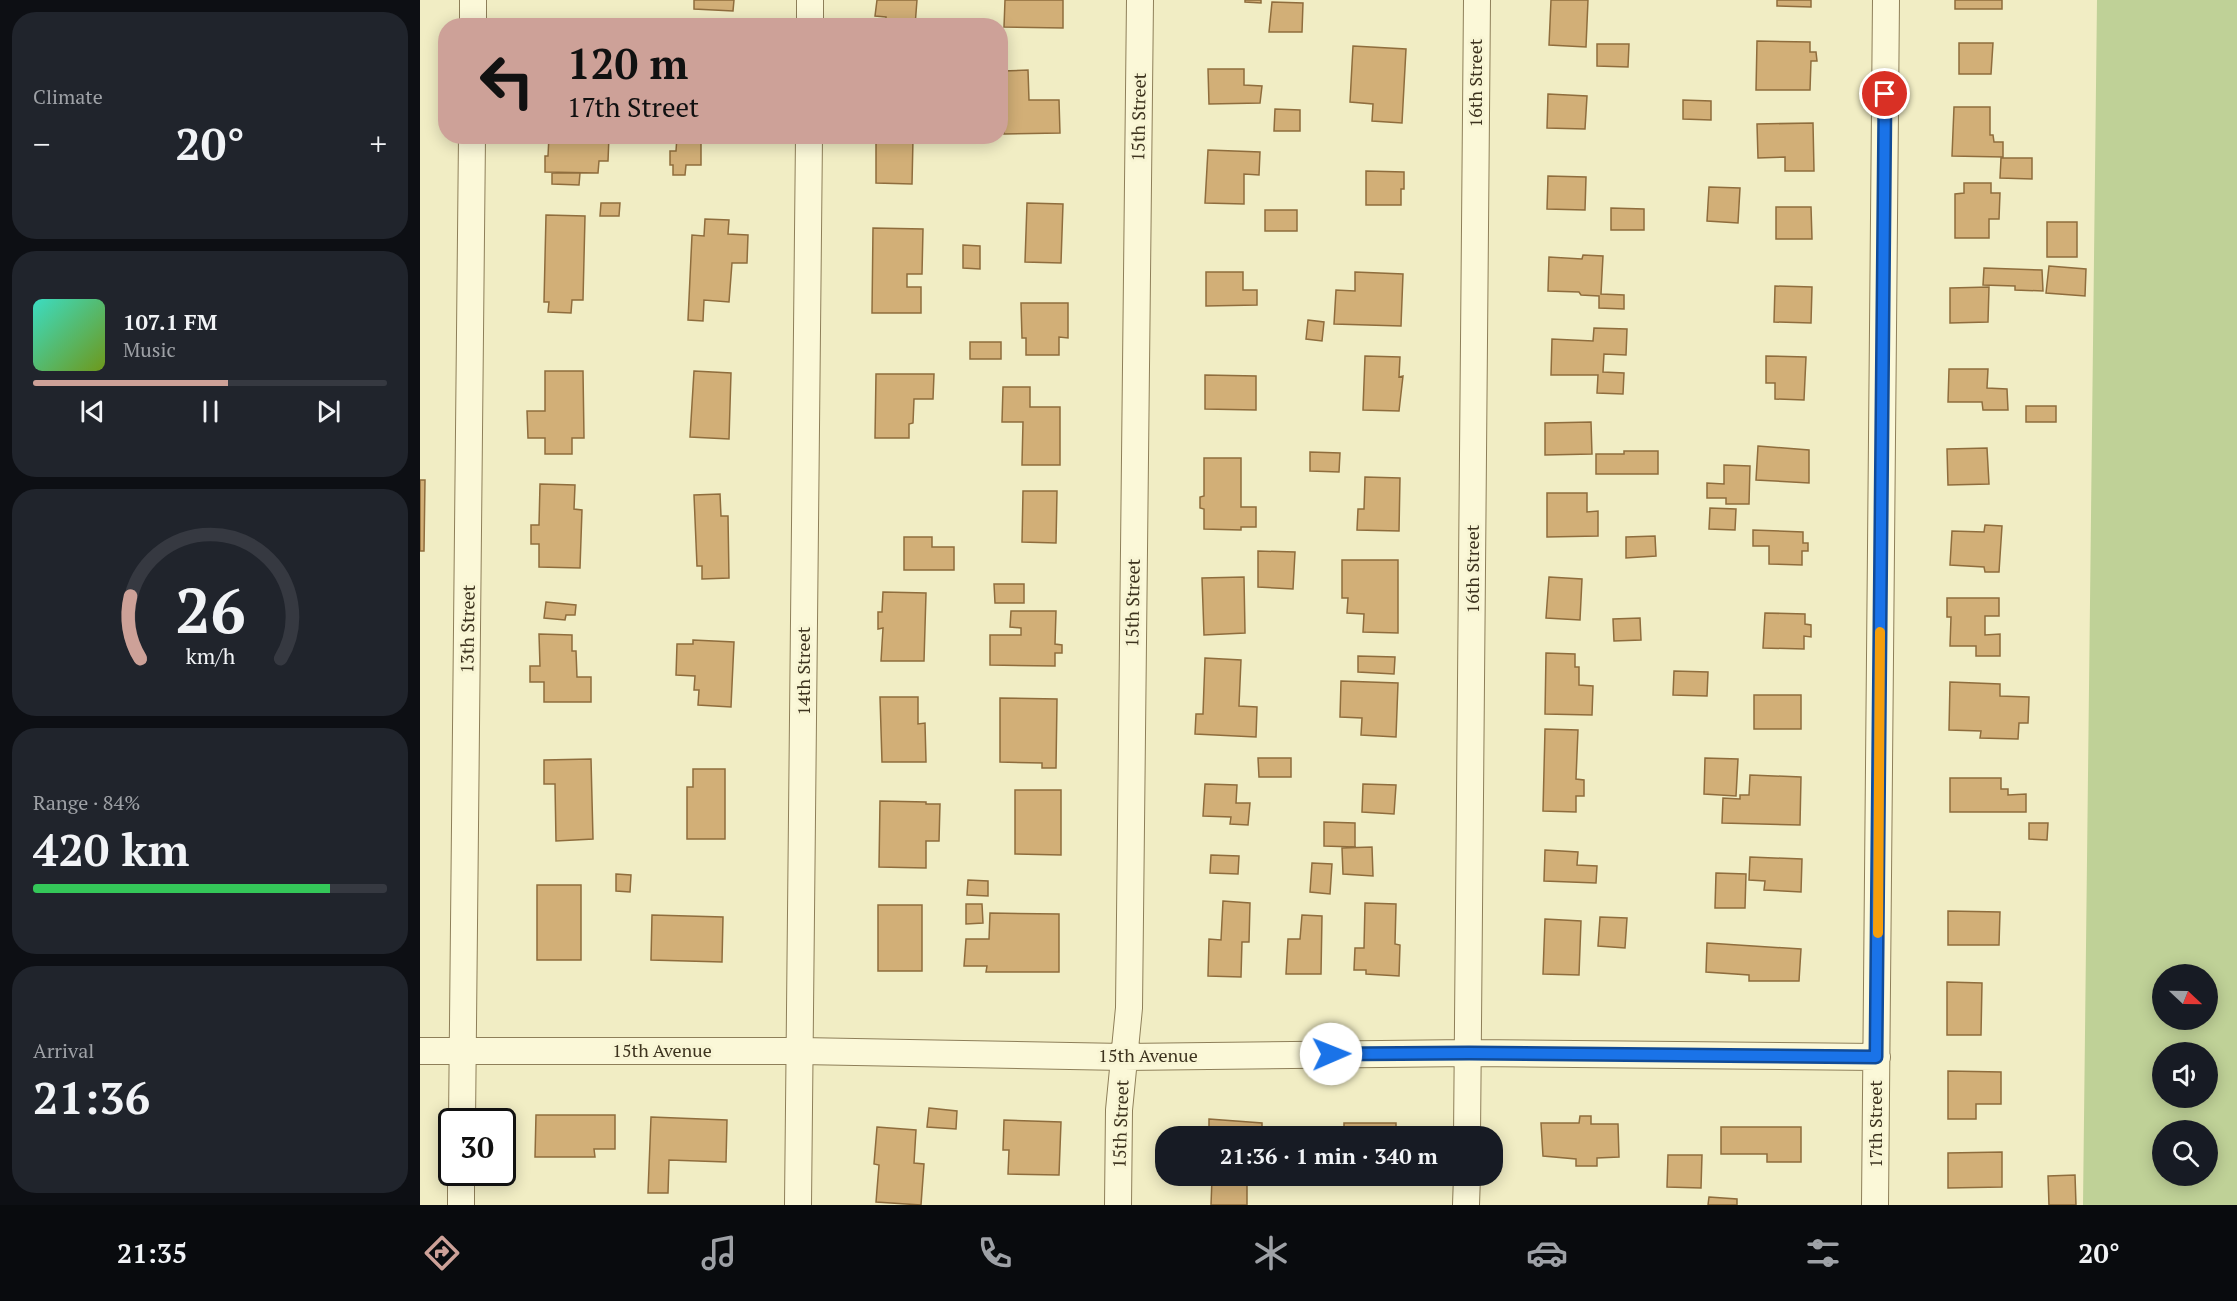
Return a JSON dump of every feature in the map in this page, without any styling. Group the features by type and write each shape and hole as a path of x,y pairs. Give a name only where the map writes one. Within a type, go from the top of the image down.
{"street":[{"path":"473,0 473,18"},
{"path":"810,0 810,18"},
{"name":"15th Street","path":"1118,1205 1119,1110 1129,1008 1140,0"},
{"name":"16th Street","path":"1467,1126 1477,0"},
{"name":"17th Street","path":"1875,1205 1886,0"},
{"name":"13th Street","path":"462,1108 472,144"},
{"name":"14th Street","path":"798,1205 809,144"},
{"name":"15th Avenue","path":"420,1051 801,1051 1124,1057 1469,1053 1876,1057"},
{"path":"461,1186 461,1205"},
{"path":"1466,1205 1467,1186"}],"green space":[{"path":"2097,0 2237,0 2237,1205 2083,1205"}],"building":[{"path":"694,0 734,0 733,11 694,9"},
{"path":"877,0 917,0 916,18 875,16"},
{"path":"1005,0 1063,0 1063,28 1008,27 1008,18 1004,18"},
{"path":"1245,0 1261,0 1261,3 1245,2"},
{"path":"1551,0 1588,0 1586,47 1549,45"},
{"path":"1777,0 1811,0 1811,7 1777,6"},
{"path":"1955,0 2002,0 2002,9 1955,9"},
{"path":"1272,2 1303,3 1302,32 1269,32"},
{"path":"1757,41 1810,42 1810,52 1816,52 1817,61 1811,61 1810,90 1756,90"},
{"path":"1959,43 1993,43 1991,74 1959,74"},
{"path":"1597,44 1629,44 1628,67 1597,66"},
{"path":"1353,46 1406,49 1402,123 1372,121 1373,104 1350,102"},
{"path":"1208,69 1244,69 1244,85 1262,86 1260,103 1209,104"},
{"path":"1028,70 1029,100 1059,100 1060,133 1008,134 1008,71"},
{"path":"1548,94 1587,96 1585,129 1547,128"},
{"path":"1683,100 1711,101 1711,120 1683,119"},
{"path":"1954,107 1990,107 1990,135 1993,135 1994,142 2003,142 2003,157 1952,156"},
{"path":"1275,109 1300,110 1300,131 1274,131"},
{"path":"1813,123 1814,171 1785,171 1785,157 1758,158 1757,124"},
{"path":"549,144 609,144 608,161 599,161 598,173 545,172 545,156 548,156"},
{"path":"676,144 701,144 701,165 686,165 685,175 673,175 670,151 676,151"},
{"path":"876,144 913,144 912,184 876,183"},
{"path":"1208,150 1260,152 1259,175 1244,174 1244,204 1205,203"},
{"path":"2001,158 2032,158 2032,179 2000,178"},
{"path":"1366,171 1404,172 1401,205 1366,205"},
{"path":"552,173 580,173 579,185 552,184"},
{"path":"1548,176 1586,177 1585,210 1547,209"},
{"path":"1964,183 1991,183 1991,193 2000,193 1999,219 1989,219 1989,238 1955,238 1955,194 1964,193"},
{"path":"1709,187 1740,188 1738,223 1707,221"},
{"path":"601,203 620,203 619,216 600,216"},
{"path":"1027,203 1063,204 1061,263 1025,262"},
{"path":"1776,207 1811,207 1812,239 1776,239"},
{"path":"1611,208 1644,209 1644,230 1611,230"},
{"path":"1265,210 1297,210 1297,231 1265,231"},
{"path":"546,215 585,216 583,300 572,300 571,313 548,312 549,302 544,302"},
{"path":"705,219 729,220 728,234 748,235 747,263 732,263 729,302 704,300 703,321 688,320 692,235 704,236"},
{"path":"2047,222 2077,222 2077,257 2047,257"},
{"path":"873,228 923,229 922,274 907,274 907,287 921,287 921,313 872,313"},
{"path":"963,245 980,246 980,269 963,268"},
{"path":"1583,255 1603,256 1601,294 1624,295 1624,309 1599,308 1599,296 1581,295 1579,292 1548,291 1549,257 1582,259"},
{"path":"2049,266 2086,269 2085,296 2046,293"},
{"path":"1984,268 2042,270 2043,291 2015,290 2015,286 1983,285"},
{"path":"1206,272 1243,272 1243,290 1257,290 1257,305 1206,306"},
{"path":"1355,272 1403,274 1401,326 1334,324 1336,290 1355,291"},
{"path":"1775,286 1812,287 1811,323 1774,322"},
{"path":"1989,287 1988,322 1950,323 1950,288"},
{"path":"1021,303 1068,303 1068,338 1059,337 1059,355 1026,355 1026,338 1022,338"},
{"path":"1308,320 1324,322 1322,341 1306,339"},
{"path":"1594,328 1627,329 1626,355 1604,354 1603,372 1624,373 1623,394 1597,393 1598,375 1551,375 1552,339 1593,341"},
{"path":"970,342 1001,342 1001,359 970,359"},
{"path":"1365,356 1400,357 1399,377 1403,376 1399,411 1363,410"},
{"path":"1766,356 1806,357 1804,400 1775,399 1775,383 1766,383"},
{"path":"1949,369 1988,369 1987,388 2007,389 2008,410 1983,410 1982,402 1948,402"},
{"path":"545,371 583,371 584,438 572,438 572,454 545,454 545,438 528,438 527,411 545,411"},
{"path":"694,371 731,373 729,439 690,437"},
{"path":"876,374 934,374 933,399 914,399 913,423 909,424 909,438 875,438"},
{"path":"1205,375 1256,376 1256,410 1205,409"},
{"path":"1003,387 1030,387 1030,407 1060,407 1060,465 1022,465 1023,422 1002,422"},
{"path":"2026,406 2056,406 2056,422 2026,422"},
{"path":"1591,422 1592,454 1545,455 1545,423"},
{"path":"1758,446 1809,450 1809,483 1756,480"},
{"path":"1987,448 1989,484 1948,485 1947,449"},
{"path":"1624,451 1658,451 1658,474 1596,474 1596,454 1624,454"},
{"path":"1310,452 1340,453 1339,472 1310,471"},
{"path":"1204,458 1241,458 1241,507 1256,507 1256,527 1241,527 1241,530 1204,529 1204,509 1200,508 1200,497 1204,496"},
{"path":"1724,465 1750,466 1749,504 1726,504 1726,498 1707,498 1707,483 1724,484"},
{"path":"1365,477 1400,478 1399,531 1357,530 1358,509 1364,509"},
{"path":"420,480 425,480 424,551 420,551"},
{"path":"540,484 575,485 574,509 582,510 580,568 539,567 539,544 531,544 531,525 539,525"},
{"path":"1023,491 1057,491 1056,543 1022,542"},
{"path":"1547,493 1587,493 1587,512 1598,511 1598,536 1547,537"},
{"path":"720,494 721,516 728,516 729,578 702,579 702,566 697,566 694,495"},
{"path":"1710,508 1736,509 1735,530 1709,529"},
{"path":"1985,525 2002,526 1999,572 1985,572 1984,567 1950,565 1952,531 1984,532"},
{"path":"1753,530 1803,532 1803,543 1808,543 1808,551 1802,551 1802,565 1769,564 1769,546 1753,546"},
{"path":"1655,536 1656,556 1626,558 1626,537"},
{"path":"904,537 932,537 932,547 954,547 954,570 904,570"},
{"path":"1258,551 1295,552 1293,589 1258,587"},
{"path":"1342,560 1398,560 1398,633 1363,632 1364,614 1347,613 1348,598 1342,598"},
{"path":"1244,577 1245,633 1204,635 1202,578"},
{"path":"1549,577 1582,579 1580,620 1546,618"},
{"path":"994,584 1024,584 1024,603 995,603"},
{"path":"883,592 926,593 924,661 881,661 883,628 878,629 878,612 882,612"},
{"path":"1947,598 1999,598 1999,616 1985,616 1985,635 2000,634 2000,656 1976,656 1976,646 1950,646 1951,617 1947,617"},
{"path":"546,602 576,605 575,615 566,615 565,620 544,618"},
{"path":"1011,611 1056,611 1055,644 1062,645 1062,653 1055,653 1055,666 990,665 990,635 1021,635 1021,628 1010,627"},
{"path":"1765,613 1805,614 1805,624 1811,625 1811,637 1804,636 1804,649 1763,648"},
{"path":"1640,618 1641,640 1614,641 1613,619"},
{"path":"539,634 572,635 572,651 576,651 577,677 591,677 591,702 544,702 544,682 530,682 530,666 540,666"},
{"path":"693,640 734,642 731,707 698,705 699,690 694,690 695,676 676,675 677,644 693,644"},
{"path":"1546,653 1575,654 1575,667 1579,667 1579,685 1593,686 1592,715 1545,714"},
{"path":"1358,656 1395,657 1394,674 1358,672"},
{"path":"1205,658 1241,660 1239,706 1257,707 1256,737 1195,734 1196,714 1203,714"},
{"path":"1674,671 1708,672 1707,696 1673,695"},
{"path":"1341,681 1398,683 1396,737 1361,735 1362,718 1340,717"},
{"path":"1950,682 2000,684 2000,696 2029,697 2028,723 2019,723 2018,739 1980,738 1981,731 1949,730"},
{"path":"1754,695 1801,695 1801,729 1754,729"},
{"path":"880,697 918,697 918,724 925,723 926,762 882,762"},
{"path":"1000,698 1057,699 1056,768 1042,768 1042,763 1000,762"},
{"path":"1545,729 1578,730 1576,779 1584,780 1584,796 1576,796 1576,812 1543,811"},
{"path":"1258,758 1291,758 1291,777 1259,777"},
{"path":"1705,758 1738,759 1736,796 1704,794"},
{"path":"591,759 593,839 556,841 555,784 544,784 544,760"},
{"path":"693,769 725,769 725,839 687,839 687,787 693,787"},
{"path":"1750,775 1801,777 1800,825 1722,823 1723,798 1740,799 1740,795 1749,795"},
{"path":"1950,778 2001,778 2001,789 2008,789 2008,795 2026,794 2026,812 1950,812"},
{"path":"1205,784 1237,785 1236,803 1250,803 1248,825 1230,824 1231,817 1203,816"},
{"path":"1363,784 1396,785 1394,814 1362,812"},
{"path":"1015,790 1061,790 1061,855 1015,854"},
{"path":"880,801 940,804 939,841 926,841 926,868 879,867"},
{"path":"1324,822 1355,823 1355,847 1324,846"},
{"path":"2029,823 2048,823 2047,840 2029,839"},
{"path":"1372,847 1373,876 1343,874 1342,848"},
{"path":"1545,850 1578,852 1577,865 1597,866 1596,883 1544,881"},
{"path":"1211,855 1239,856 1238,874 1210,873"},
{"path":"1750,857 1802,859 1801,892 1764,890 1765,881 1749,880"},
{"path":"1312,863 1332,864 1330,894 1310,892"},
{"path":"1716,873 1746,874 1745,908 1715,908"},
{"path":"616,874 631,875 630,892 616,891"},
{"path":"968,880 988,881 988,896 967,895"},
{"path":"537,885 581,885 581,960 537,960"},
{"path":"1223,901 1250,903 1249,942 1242,942 1241,977 1208,976 1209,939 1221,940"},
{"path":"1365,903 1396,904 1395,944 1400,945 1399,976 1366,974 1366,970 1354,970 1355,948 1364,948"},
{"path":"966,904 982,904 983,923 966,924"},
{"path":"878,905 922,905 922,971 878,971"},
{"path":"1948,911 2000,912 1999,945 1948,945"},
{"path":"990,913 1059,914 1059,972 986,972 987,966 964,966 966,939 989,939"},
{"path":"652,915 723,917 722,962 651,960"},
{"path":"1302,915 1322,916 1321,974 1286,974 1288,939 1300,939"},
{"path":"1600,917 1627,918 1625,948 1598,946"},
{"path":"1545,919 1581,921 1579,975 1543,974"},
{"path":"1707,943 1801,949 1799,981 1749,981 1749,975 1706,972"},
{"path":"1947,982 1982,983 1981,1035 1947,1035"},
{"path":"1948,1071 2001,1072 2001,1104 1976,1104 1976,1119 1948,1119"},
{"path":"929,1108 957,1111 956,1129 927,1127"},
{"path":"536,1115 615,1115 615,1149 594,1149 595,1157 535,1157"},
{"path":"1580,1116 1591,1116 1591,1124 1618,1124 1619,1157 1597,1158 1597,1166 1576,1166 1576,1159 1543,1156 1541,1123 1579,1123"},
{"path":"651,1117 727,1120 726,1162 669,1160 668,1193 648,1193"},
{"path":"1209,1119 1262,1123 1262,1126 1209,1126"},
{"path":"1004,1120 1061,1122 1059,1175 1008,1174 1009,1150 1003,1150"},
{"path":"1344,1123 1396,1123 1396,1126 1344,1126"},
{"path":"877,1127 916,1130 914,1163 924,1164 921,1205 876,1202 879,1165 874,1164"},
{"path":"1721,1127 1801,1127 1801,1162 1767,1162 1767,1154 1721,1154"},
{"path":"2002,1152 2002,1187 1948,1188 1948,1153"},
{"path":"1668,1155 1702,1155 1701,1188 1667,1187"},
{"path":"2075,1175 2076,1205 2049,1205 2048,1176"},
{"path":"1212,1186 1247,1186 1247,1205 1211,1205"},
{"path":"1709,1197 1737,1199 1737,1205 1708,1205"}],"slow traffic":[{"path":"1878,933 1880,632"}],"route":[{"path":"1331,1054 1876,1057 1885,94"}]}
